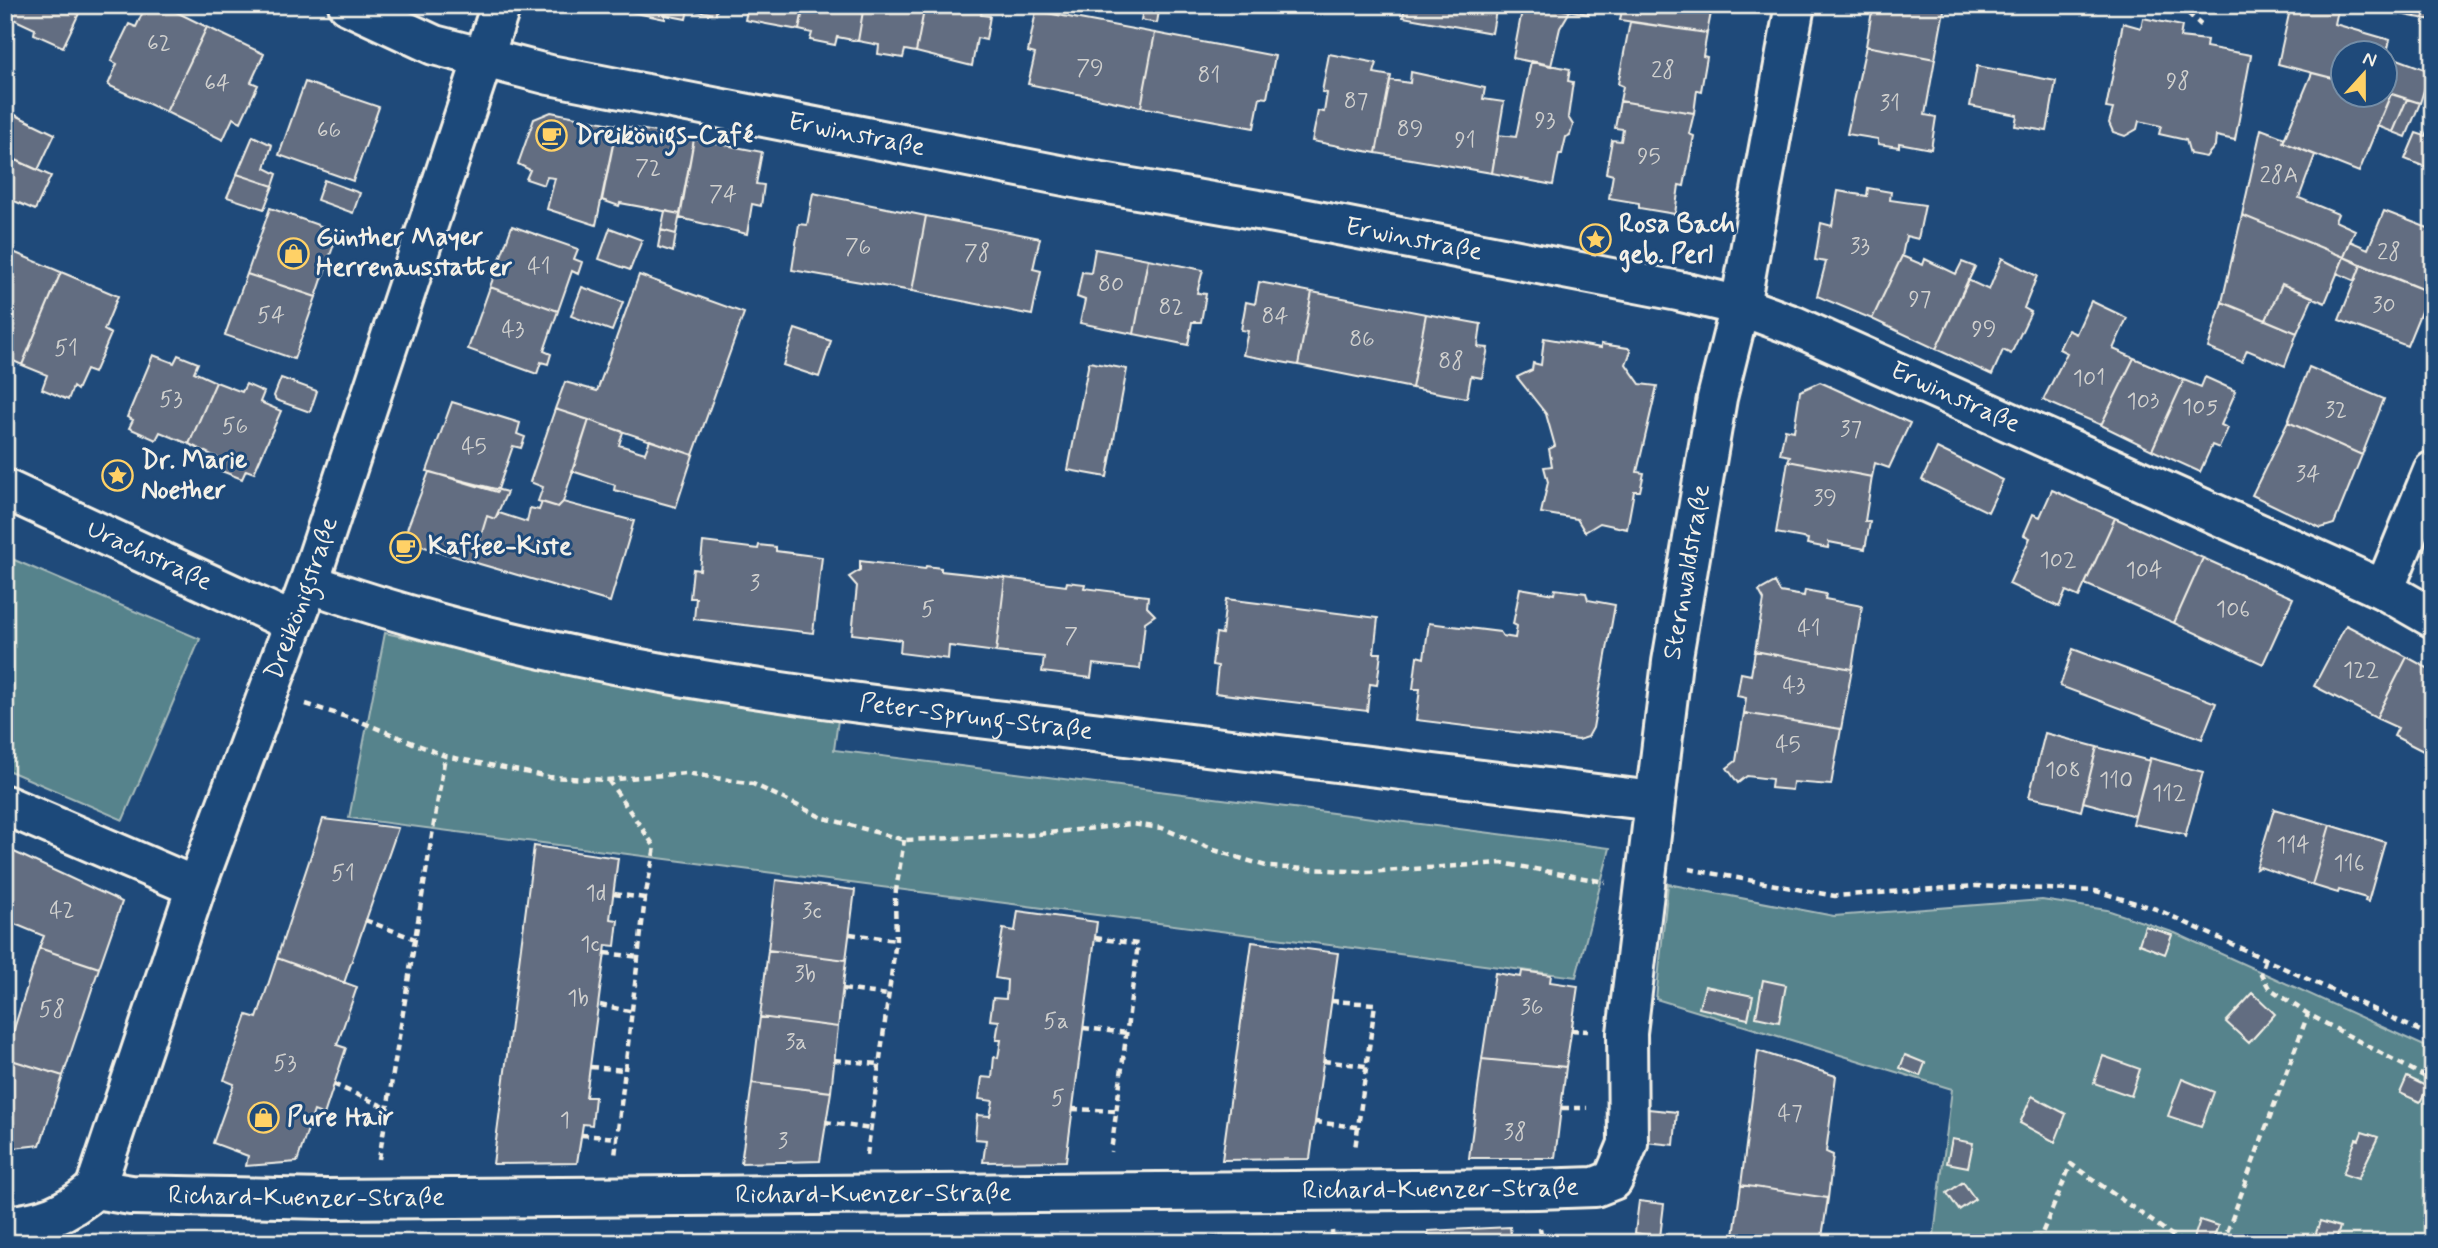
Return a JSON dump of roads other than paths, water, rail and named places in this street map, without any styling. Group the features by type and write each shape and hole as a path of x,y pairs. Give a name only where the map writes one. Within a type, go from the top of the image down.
{"street":[{"name":"Erwinstraße","path":"348,5 434,45 483,59 1085,180 1281,214 1678,291 1740,306 1808,332 2384,590 2433,618"},
{"name":"Dreikönigstraße","path":"94,1189 196,887 309,583 501,5"},
{"name":"Sternwaldstraße","path":"1628,1144 1627,1033 1672,662 1714,411 1740,306 1795,5"},
{"path":"2384,590 2433,471"},
{"name":"Urachstraße","path":"5,489 294,623"},
{"name":"Peter-Sprung-Straße","path":"309,583 388,611 652,672 841,702 1654,802"},
{"path":"5,805 196,887"},
{"name":"Richard-Kuenzer-Straße","path":"94,1189 131,1195 374,1197 861,1196 1595,1187 1613,1180 1628,1144"},
{"path":"5,1226 28,1224 70,1211 94,1189"}],"place":[{"name":"Dreikönigs-Café","path":"552,136"},
{"name":"Rosa Bach geb. Perl","path":"1596,240"},
{"name":"Günther Mayer Herrenausstatter","path":"293,253"},
{"name":"Dr. Marie Noether","path":"118,476"},
{"name":"Kaffee-Kiste","path":"405,547"},
{"name":"Pure Hair","path":"264,1118"}]}
